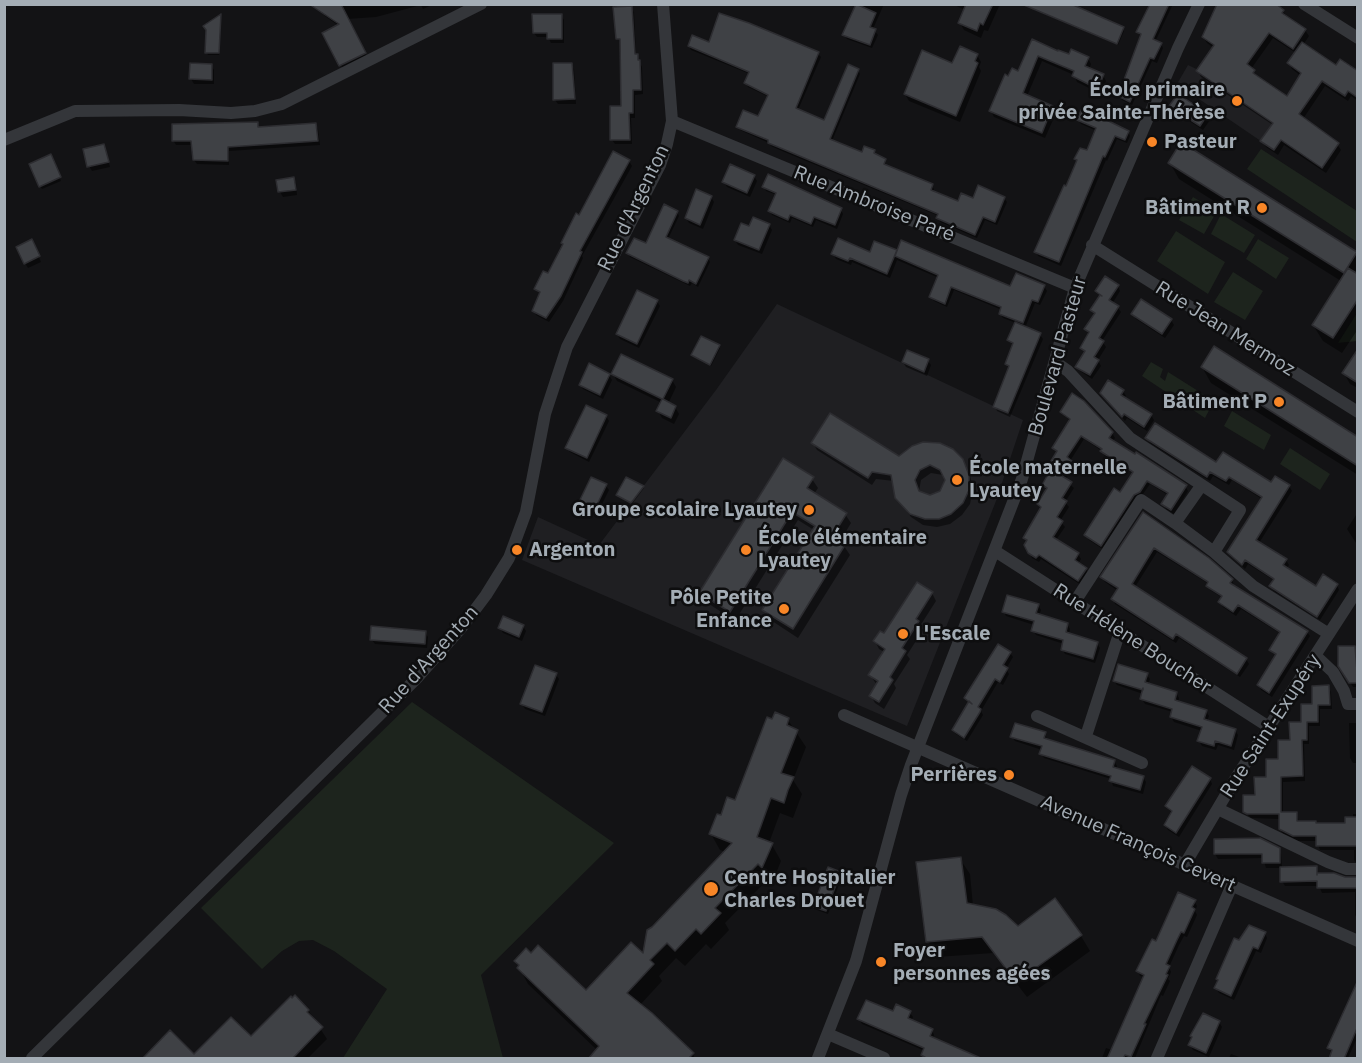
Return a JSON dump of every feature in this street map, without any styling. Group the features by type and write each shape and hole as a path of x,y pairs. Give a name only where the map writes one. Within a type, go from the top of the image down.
{"street":[{"path":"4,140 75,111 179,110 231,113 255,111 282,104 481,4"},
{"name":"Rue d'Argenton","path":"32,1059 416,679 486,596 509,558 526,512 545,414 567,347 660,165 672,121 663,4"},
{"name":"Boulevard Pasteur","path":"818,1059 856,961 901,795 1022,479 1075,288 1199,4"},
{"path":"1304,4 1358,38"},
{"name":"Rue Ambroise Paré","path":"672,121 1075,288"},
{"name":"Rue Jean Mermoz","path":"1092,245 1358,412"},
{"path":"1055,362 1068,371 1130,438 1240,510 1214,552"},
{"path":"1175,524 1201,486"},
{"path":"1074,603 1141,500 1214,552 1253,586 1329,634"},
{"name":"Rue Hélène Boucher","path":"995,551 1269,727"},
{"name":"Rue Saint-Exupéry","path":"1185,864 1269,727 1358,589"},
{"path":"1086,736 1120,631"},
{"path":"1316,656 1333,672 1344,690 1348,704 1358,704"},
{"name":"Avenue François Cevert","path":"844,715 1358,941"},
{"path":"1037,716 1142,763"},
{"path":"1218,809 1328,862 1358,869"},
{"path":"1157,1059 1232,885"},
{"path":"828,1034 884,1059"}],"shaded area":[{"name":"École primaire privée Sainte-Thérèse","path":"1188,65 1296,117 1274,150 1177,84"},
{"path":"1261,149 1357,211 1357,242 1247,169"},
{"path":"1193,197 1217,211 1204,234 1179,220"},
{"path":"1221,214 1255,235 1244,253 1211,234"},
{"path":"1176,231 1225,262 1208,294 1157,261"},
{"path":"1258,239 1289,258 1276,279 1246,259"},
{"path":"1233,272 1263,291 1245,320 1214,302"},
{"name":"Groupe scolaire Lyautey","path":"777,304 1023,420 996,501 907,726 522,560 538,517 599,545 716,390"},
{"path":"1357,313 1357,341 1338,343"},
{"path":"1151,362 1163,369 1160,377 1165,381 1168,372 1214,401 1205,418 1142,376"},
{"path":"1232,411 1271,435 1264,450 1224,426"},
{"path":"1290,448 1330,474 1320,490 1280,464"},
{"path":"412,702 614,843 481,975 503,1058 343,1058 387,989 334,951 313,940 299,941 282,951 262,969 201,908"}],"building":[{"path":"309,4 341,4 366,53 339,66 322,33 339,24"},
{"path":"856,4 876,13 870,27 876,29 870,45 842,35"},
{"path":"966,4 993,4 983,25 980,23 977,31 958,23"},
{"path":"1071,4 1124,27 1117,44 1024,5"},
{"path":"1150,4 1169,4 1153,39 1162,43 1154,59 1150,58 1130,102 1118,96 1141,34 1136,32"},
{"path":"1217,4 1276,4 1284,10 1282,13 1306,29 1293,49 1269,33 1247,64 1255,70 1253,73 1287,96 1301,73 1287,63 1302,42 1336,65 1340,59 1358,71 1358,98 1348,91 1345,96 1322,81 1299,114 1339,143 1322,168 1281,140 1274,150 1260,141 1273,123 1196,71 1214,45 1202,37"},
{"path":"632,6 635,54 638,54 638,60 640,60 641,90 633,90 633,113 629,113 630,140 610,140 610,106 621,106 620,39 616,39 613,7"},
{"path":"719,13 819,52 796,108 824,120 848,64 859,69 830,139 862,152 864,146 875,150 874,153 886,159 884,164 933,184 931,190 958,201 961,193 973,198 978,185 1005,197 995,222 983,217 975,235 936,218 938,214 768,143 768,140 736,127 743,110 758,116 768,95 744,83 749,72 688,46 692,35 709,42"},
{"path":"221,14 219,53 205,53 206,30 203,26"},
{"path":"532,14 562,14 562,39 547,39 547,33 533,33"},
{"path":"1032,39 1058,51 1069,54 1071,49 1089,57 1085,66 1104,74 1098,89 1072,76 1074,71 1038,56 1023,93 1053,106 1042,133 989,111 1005,74 1008,76 1012,68 1018,71"},
{"path":"960,46 978,54 975,61 978,63 956,116 904,94 922,50 952,63"},
{"path":"190,63 212,64 212,80 189,79"},
{"path":"553,63 572,63 575,99 553,100"},
{"path":"1178,94 1208,114 1200,126 1169,106"},
{"path":"1082,108 1129,131 1125,140 1115,136 1105,157 1103,156 1059,262 1034,252 1064,185 1066,186 1077,160 1074,159 1080,148 1087,150 1096,128 1077,120"},
{"path":"258,122 258,127 316,123 318,141 228,147 228,161 193,160 191,141 172,141 172,124"},
{"name":"Bâtiment R","path":"1181,142 1357,252 1344,273 1168,163"},
{"path":"104,144 109,162 87,167 83,149"},
{"path":"613,151 630,160 580,251 582,252 561,296 546,318 532,311 540,292 534,289 543,271 548,273 576,213 579,215"},
{"path":"51,154 61,177 39,187 29,164"},
{"path":"730,164 755,175 747,193 722,182"},
{"path":"768,174 842,208 835,225 814,217 811,224 790,215 788,220 768,211 776,193 762,187"},
{"path":"294,177 296,190 278,192 276,180"},
{"path":"696,189 712,196 700,225 685,218"},
{"path":"664,204 678,211 666,237 709,257 696,284 689,280 688,283 683,281 626,253 634,238 646,243"},
{"path":"753,217 770,224 759,250 734,240 741,223 749,226"},
{"path":"838,238 870,252 874,241 897,250 887,274 850,258 848,261 831,254"},
{"path":"32,239 40,256 24,264 16,247"},
{"path":"901,240 1010,286 1016,273 1045,285 1038,302 1032,300 1023,323 999,314 1001,307 951,287 945,304 929,297 938,275 895,256"},
{"path":"1348,268 1358,274 1358,299 1333,338 1312,325"},
{"path":"1105,276 1119,285 1109,300 1119,306 1099,338 1104,341 1094,357 1099,360 1090,375 1075,367 1085,351 1080,348 1089,332 1084,329 1095,313 1090,310 1100,295 1102,296 1095,291"},
{"path":"637,290 658,300 637,344 616,334"},
{"path":"1141,299 1172,319 1162,334 1131,314"},
{"path":"1015,322 1041,333 1008,413 993,407 1009,366 1005,364 1013,343 1007,340"},
{"path":"701,336 720,345 710,365 691,355"},
{"name":"Bâtiment P","path":"1214,346 1358,437 1358,466 1201,367"},
{"path":"1358,349 1358,383 1342,373"},
{"path":"907,350 929,359 924,372 902,362"},
{"path":"621,354 673,379 663,399 676,406 671,418 656,411 662,399 611,374"},
{"path":"589,363 610,374 600,395 579,385"},
{"path":"1108,380 1124,390 1121,395 1152,414 1144,427 1124,414 1122,417 1100,393"},
{"path":"1072,393 1084,401 1113,432 1109,438 1135,454 1136,452 1187,485 1171,510 1161,504 1168,493 1147,481 1140,492 1134,495 1101,546 1084,535 1114,488 1120,492 1133,472 1081,436 1067,457 1072,461 1062,476 1072,482 1062,498 1067,501 1057,517 1063,521 1053,537 1079,553 1075,560 1087,568 1078,581 1039,555 1036,558 1028,553 1024,545 1027,540 1023,538 1041,507 1037,504 1047,488 1042,485 1051,469 1048,466 1057,451 1052,448 1070,419 1060,412"},
{"path":"586,405 607,415 587,458 565,448"},
{"path":"830,413 899,456 912,446 923,442 940,443 953,449 963,459 969,475 969,490 963,503 951,514 939,519 925,519 910,514 895,498 891,475 872,472 868,478 811,443","holes":["930,465 940,470 945,480 940,491 930,495 919,491 915,480 920,470"]},
{"path":"1155,423 1216,462 1223,452 1271,482 1275,476 1290,485 1256,540 1287,559 1283,565 1316,586 1323,574 1338,584 1317,617 1269,586 1274,579 1245,560 1242,565 1227,552 1262,497 1229,477 1226,481 1210,472 1207,477 1145,438"},
{"path":"783,458 814,477 807,488 847,513 832,537 845,545 793,629 762,610 815,526 792,512 730,612 699,593"},
{"path":"591,477 607,484 594,511 578,504"},
{"path":"626,477 644,486 631,503 616,495"},
{"path":"1143,512 1209,558 1233,579 1230,583 1308,631 1269,693 1257,685 1276,654 1269,650 1280,632 1238,605 1233,612 1218,602 1222,596 1206,586 1208,582 1154,548 1132,584 1247,658 1237,674 1176,634 1173,639 1111,599 1118,588 1100,577"},
{"path":"917,582 933,592 916,619 919,621 902,648 906,651 890,677 893,680 879,702 869,696 878,681 868,675 885,649 873,641 880,631 884,633"},
{"path":"1007,595 1039,604 1036,613 1068,623 1066,632 1098,642 1093,659 1061,650 1063,640 1031,631 1034,621 1002,612"},
{"path":"503,616 524,625 519,637 498,628"},
{"path":"371,626 426,631 425,644 370,640"},
{"path":"998,644 1011,652 1003,665 1008,668 1000,682 995,679 978,707 981,709 980,712 964,738 952,730 969,702 964,698"},
{"path":"1338,646 1355,646 1358,683 1349,683 1338,666"},
{"path":"1118,664 1148,673 1145,682 1177,692 1175,700 1207,710 1204,719 1236,729 1231,746 1215,741 1214,746 1197,741 1202,727 1170,717 1172,709 1140,699 1142,690 1113,681"},
{"path":"535,665 557,673 542,712 520,704"},
{"path":"1329,685 1330,705 1318,705 1318,722 1307,722 1307,740 1302,740 1303,776 1281,777 1281,812 1297,812 1297,821 1316,821 1316,823 1345,823 1345,817 1358,817 1358,846 1316,846 1316,836 1293,836 1279,829 1279,814 1243,812 1243,795 1255,795 1254,777 1266,777 1266,759 1278,759 1278,740 1290,740 1289,722 1301,722 1301,704 1312,704 1312,686"},
{"name":"Centre Hospitalier Charles Drouet","path":"775,712 789,718 787,725 798,730 781,773 794,777 784,803 771,798 757,837 773,843 762,868 758,864 715,908 721,913 701,934 696,929 675,951 667,943 650,960 654,964 627,993 694,1053 688,1059 588,1059 599,1046 517,968 519,965 514,961 526,948 531,953 538,945 586,990 631,942 643,953 647,930 732,843 709,834 717,814 721,815 727,797 735,800 767,717 772,719"},
{"path":"1015,723 1046,732 1044,738 1115,760 1113,767 1144,776 1140,790 1109,781 1111,776 1039,754 1042,746 1010,737"},
{"path":"1192,766 1211,778 1176,833 1164,825 1172,811 1165,806"},
{"path":"1260,838 1280,848 1280,863 1262,863 1262,854 1214,854 1214,839"},
{"path":"961,857 967,903 996,909 1018,926 1055,898 1082,935 1016,982 982,937 926,942 916,862"},
{"path":"1317,866 1317,873 1358,877 1358,888 1317,888 1317,881 1280,882 1280,867"},
{"path":"828,867 841,872 826,911 813,907"},
{"path":"1178,892 1196,900 1192,907 1195,909 1166,964 1170,966 1166,974 1168,975 1131,1057 1125,1055 1123,1059 1107,1059 1144,975 1136,971 1152,939 1156,941"},
{"path":"1249,925 1266,932 1258,949 1253,947 1231,996 1214,988 1218,980 1216,979 1234,938 1239,940"},
{"path":"1358,980 1358,1026 1344,1059 1329,1059 1332,1050 1327,1048"},
{"path":"295,995 309,1010 307,1012 323,1027 292,1059 142,1059 170,1030 194,1054 231,1017 251,1036 291,996 292,998"},
{"path":"866,1000 893,1011 896,1004 911,1011 908,1018 933,1029 930,1036 983,1059 928,1059 921,1055 924,1048 857,1019"},
{"path":"1203,1013 1220,1021 1206,1053 1188,1045 1192,1037 1190,1036"}],"place":[{"name":"École primaire privée Sainte-Thérèse","path":"1237,101"},
{"name":"Pasteur","path":"1152,142"},
{"name":"Bâtiment R","path":"1262,208"},
{"name":"Bâtiment P","path":"1279,402"},
{"name":"École maternelle Lyautey","path":"957,480"},
{"name":"Groupe scolaire Lyautey","path":"809,510"},
{"name":"Argenton","path":"517,550"},
{"name":"École élémentaire Lyautey","path":"746,550"},
{"name":"Pôle Petite Enfance","path":"784,609"},
{"name":"L'Escale","path":"903,634"},
{"name":"Perrières","path":"1009,775"},
{"name":"Centre Hospitalier Charles Drouet","path":"711,889"},
{"name":"Foyer personnes agées","path":"881,962"}]}
